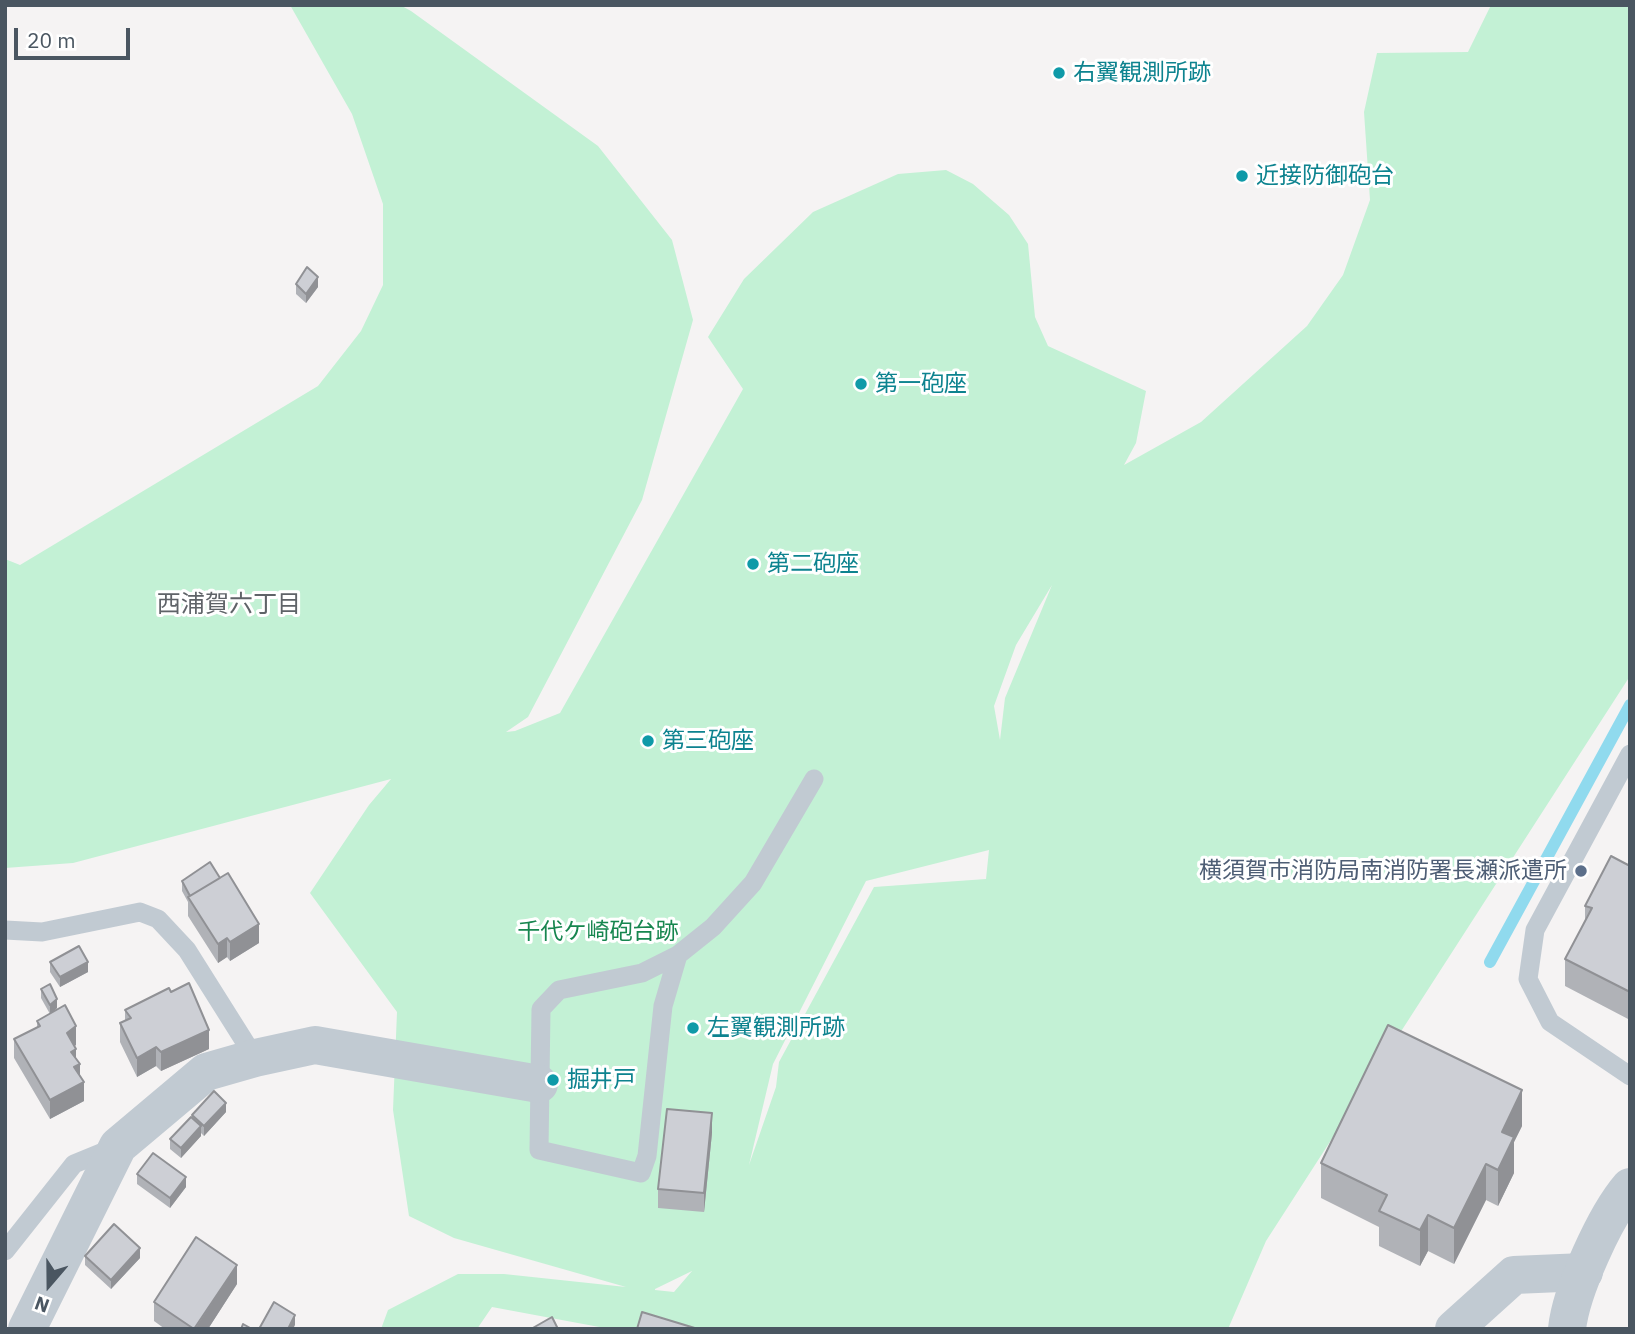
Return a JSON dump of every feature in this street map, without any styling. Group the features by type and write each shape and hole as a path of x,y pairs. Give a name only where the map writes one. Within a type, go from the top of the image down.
{"street":[{"path":"27,1329 118,1146 206,1072 315,1045 539,1084"},
{"path":"1567,1329 1569,1309 1594,1249 1630,1187"},
{"path":"1454,1329 1514,1275 1584,1272"}],"lane":[{"path":"1630,754 1535,930 1528,979 1550,1022 1630,1076"},
{"path":"678,955 663,1006 647,1156 641,1172 540,1150 541,1009 559,990 642,973 678,955 713,927 753,883 814,779"},
{"path":"5,930 42,932 140,912 158,919 187,950 255,1058"},
{"path":"5,1251 75,1164 118,1146"}],"green space":[{"name":"千代ケ崎砲台跡","path":"290,5 400,5 598,146 672,240 693,320 642,500 528,717 506,732 560,713 743,389 708,337 744,279 813,212 898,174 946,170 973,184 1009,215 1028,244 1035,317 1048,346 1146,391 1136,443 1124,465 1201,422 1307,326 1343,275 1370,200 1364,112 1377,53 1468,52 1491,5 1630,5 1630,676 1266,1241 1228,1329 610,1329 492,1307 477,1329 381,1329 388,1310 458,1274 504,1274 626,1287 454,1238 409,1216 393,1110 397,1012 310,893 369,805 391,779 73,863 5,868 5,559 20,565 318,386 361,331 383,285 383,204 352,114","holes":["1052,585 1005,698 1000,740 994,706 1016,645","989,850 986,879 874,887 779,1062 776,1087 749,1165 773,1064 866,881","692,1271 674,1292 655,1289"]}],"building":[{"path":"307,267 318,277 306,294 296,284"},
{"path":"1611,856 1630,866 1630,992 1565,959 1592,908 1585,906"},
{"path":"210,862 220,878 190,896 182,881"},
{"path":"228,873 259,924 230,942 227,938 218,944 188,897"},
{"path":"79,946 88,962 60,977 50,962"},
{"path":"189,983 209,1030 161,1052 156,1047 137,1058 120,1023 131,1018 125,1010 169,988 171,992"},
{"path":"50,984 57,999 50,1005 41,989"},
{"path":"65,1005 76,1026 67,1033 76,1049 71,1052 80,1064 74,1067 84,1082 50,1100 14,1039 40,1026 37,1021"},
{"path":"1388,1025 1522,1090 1502,1132 1514,1137 1498,1170 1486,1164 1454,1228 1428,1215 1420,1230 1379,1211 1387,1195 1321,1163"},
{"path":"214,1091 226,1103 204,1126 192,1115"},
{"path":"667,1109 712,1113 704,1193 658,1189"},
{"path":"191,1117 201,1126 181,1148 170,1139"},
{"path":"153,1153 186,1177 170,1198 137,1174"},
{"path":"114,1224 140,1248 111,1280 85,1256"},
{"path":"196,1237 237,1265 194,1329 154,1302"},
{"path":"274,1302 295,1315 288,1329 259,1329"},
{"path":"642,1312 698,1329 637,1329"},
{"path":"552,1317 558,1329 531,1329"}],"waterway":[{"path":"1490,962 1630,705"}],"place":[{"name":"右翼観測所跡","path":"1059,73"},
{"name":"近接防御砲台","path":"1242,176"},
{"name":"第一砲座","path":"861,384"},
{"name":"第二砲座","path":"753,564"},
{"name":"第三砲座","path":"648,741"},
{"name":"横須賀市消防局南消防署長瀬派遣所","path":"1581,871"},
{"name":"左翼観測所跡","path":"693,1028"},
{"name":"掘井戸","path":"553,1080"}],"district":[{"name":"西浦賀六丁目","path":"229,605"}]}
